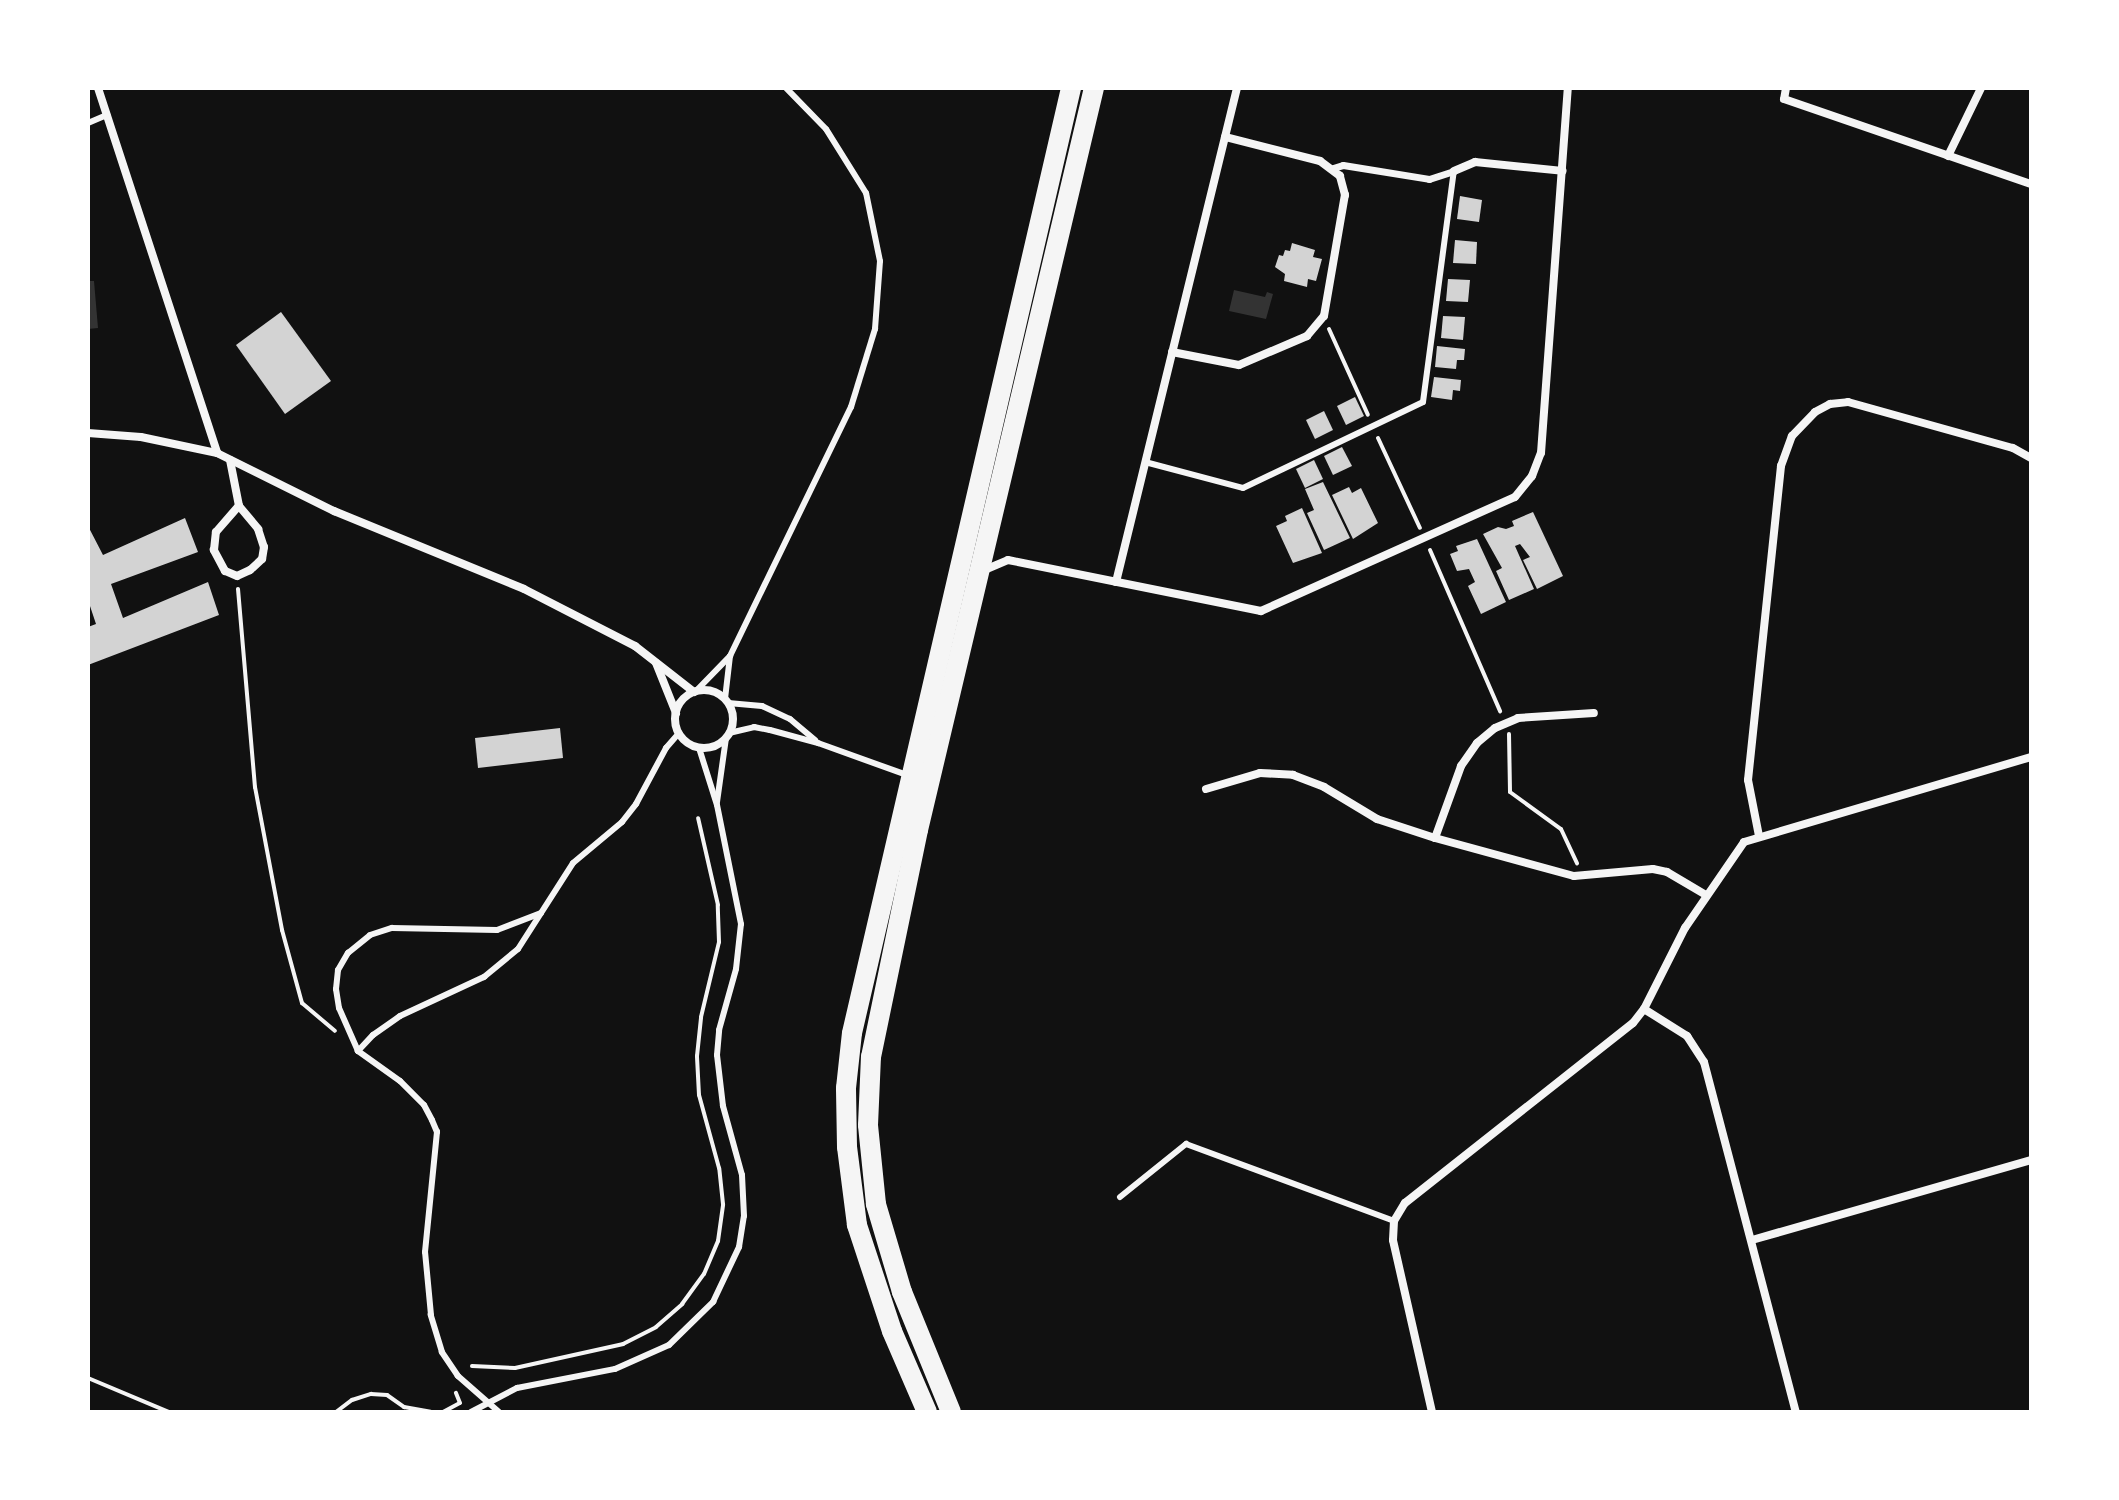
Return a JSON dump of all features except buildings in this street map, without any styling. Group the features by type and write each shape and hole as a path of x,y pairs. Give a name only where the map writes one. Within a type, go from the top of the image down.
{"highway":[{"path":"927,1412 892,1331 866,1255 852,1199 846,1088 852,1033 1071,88"},
{"path":"951,1412 885,1243 871,1168 868,1103 877,1016 1094,88"}],"street":[{"path":"98,88 217,453"},
{"path":"1116,582 1237,88"},
{"path":"979,572 1008,560 1261,611 1515,497 1532,476 1541,453 1568,88"},
{"path":"1786,88 1784,99 2031,184"},
{"path":"1948,156 1981,88"},
{"path":"1172,352 1239,365 1307,336 1321,323 1345,195 1340,176 1333,168 1307,157 1225,137"},
{"path":"1333,168 1343,165 1429,179 1475,162 1563,171"},
{"path":"1759,836 1748,780 1781,466 1792,436 1815,412 1830,404 1848,402 2013,448 2031,458"},
{"path":"88,433 141,437 217,453 334,511 524,589 653,659 695,692"},
{"path":"230,460 239,506 258,529 264,547 262,559 237,576 225,571 214,550 216,532 239,506"},
{"path":"653,659 676,714 679,733 699,748 713,746 728,736 733,717 726,701 711,691 695,692 682,700 676,714"},
{"path":"1435,838 1461,766 1477,743 1505,723 1518,718 1594,713"},
{"path":"1432,1412 1393,1240 1394,1221 1413,1195 1614,1041 1644,1009 1668,958 1739,847 1759,836 2031,757"},
{"path":"1206,789 1260,773 1293,775 1316,783 1377,819 1435,838 1574,876 1653,869 1667,872 1706,895"},
{"path":"1644,1009 1687,1036 1704,1062 1796,1412"},
{"path":"1752,1240 2031,1160"}],"lane":[{"path":"695,692 730,656 851,407 875,329 880,261 866,193 826,129 786,88"},
{"path":"88,123 107,115"},
{"path":"1145,462 1243,488 1423,402 1454,171"},
{"path":"730,656 726,701 762,706 790,719 818,743"},
{"path":"717,805 728,736 754,727 818,743 910,777"},
{"path":"358,1051 400,1016 456,992 501,965 518,949 573,863 622,822 636,804 666,748 679,733"},
{"path":"471,1412 517,1388 615,1369 639,1361 669,1345 713,1302 735,1258 744,1216 742,1175 723,1106 717,1055 719,1030 738,959 741,924 717,805 699,748"},
{"path":"499,1412 458,1376 442,1352 431,1315 425,1252 437,1132 424,1105 400,1081 358,1051 339,1008 336,989 338,970 348,953 370,935 392,928 497,930 541,913"},
{"path":"1120,1197 1186,1144 1394,1221"}],"path":[{"path":"1321,323 1333,331 1505,723 1510,740 1510,792 1561,829 1577,863"},
{"path":"237,576 255,787 282,930 302,1003 358,1051"},
{"path":"472,1366 515,1368 623,1344 656,1327 682,1304 704,1274 718,1241 722,1192 699,1095 697,1056 701,1017 719,942 718,905 698,818"},
{"path":"88,1378 169,1412"},
{"path":"336,1412 352,1400 371,1394 387,1395 404,1407 431,1412"},
{"path":"443,1412 460,1403"}],"shaded area":[{"path":"88,281 94,281 98,328 88,329"},
{"path":"1234,290 1265,297 1267,292 1273,294 1266,319 1229,311"}]}
